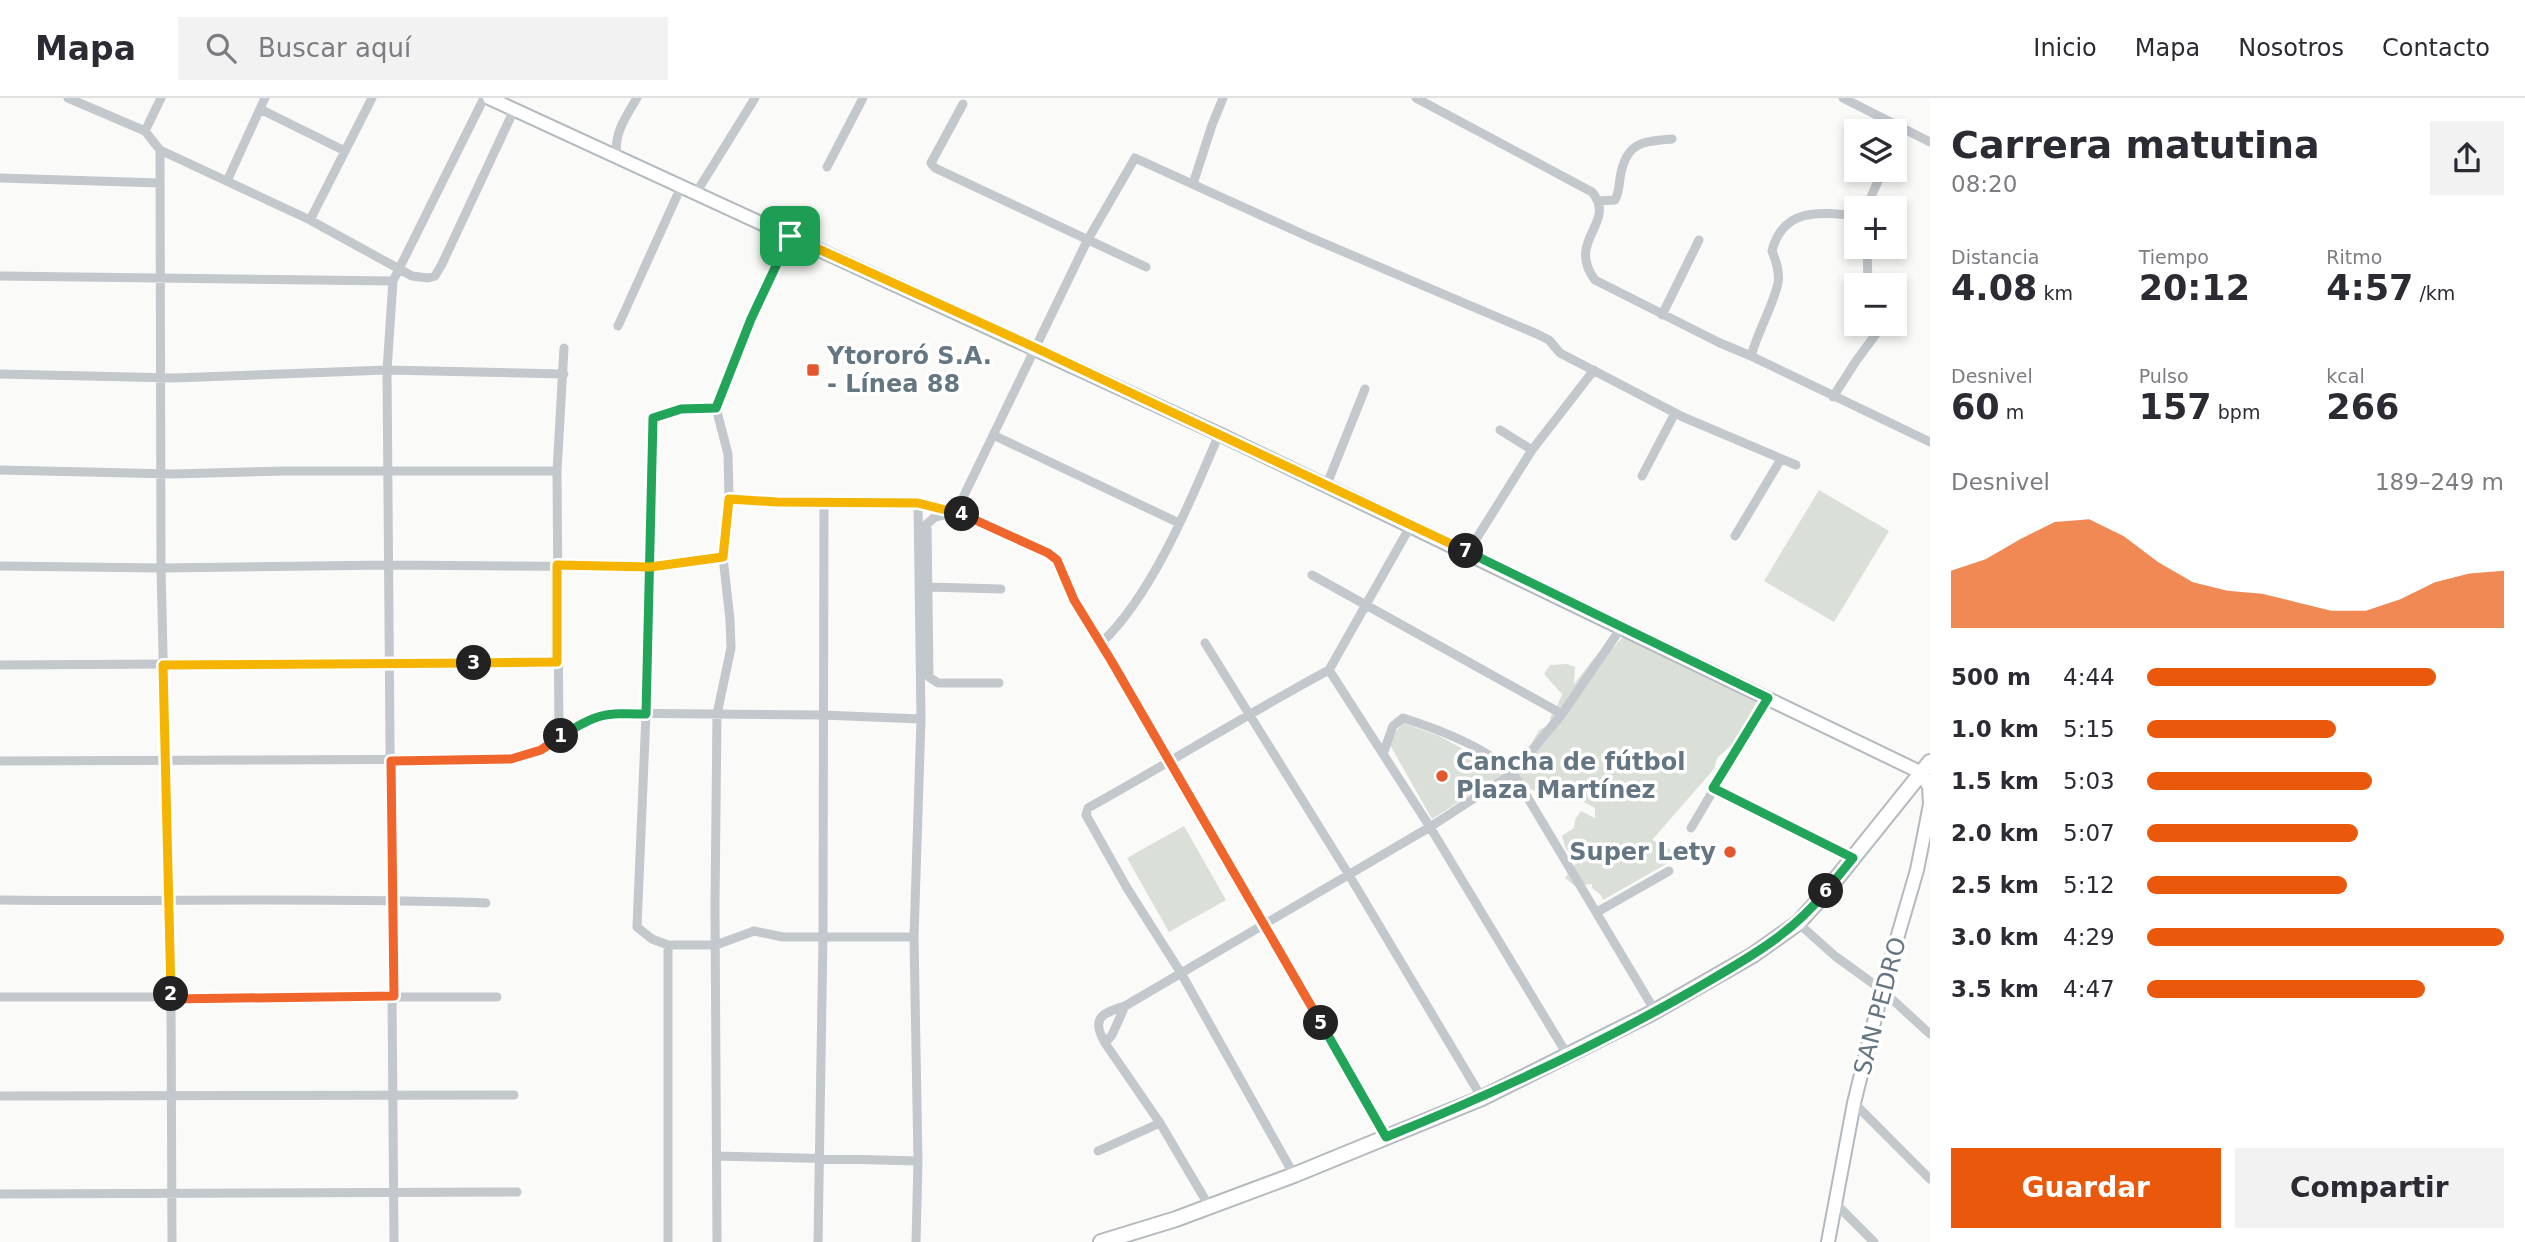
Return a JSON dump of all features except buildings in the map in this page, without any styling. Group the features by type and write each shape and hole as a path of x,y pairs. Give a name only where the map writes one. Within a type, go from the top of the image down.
{"main road":[{"path":"494,99 1327,484 1768,698 1927,768 1798,923 1753,955 1655,1012 1482,1098 1294,1175 1101,1242"},
{"name":"SAN PEDRO","path":"1828,1242 1854,1103 1882,990 1917,870 1930,804 1927,768"}],"street":[{"path":"68,98 145,131 160,150 310,220 412,276 428,278 435,276 438,271 514,110"},
{"path":"145,131 161,98"},
{"path":"227,181 265,98"},
{"path":"310,220 372,98"},
{"path":"617,156 619,130 637,98"},
{"path":"696,193 755,98"},
{"path":"827,167 863,98"},
{"path":"1193,184 1223,98"},
{"path":"1416,98 1592,192 1600,201 1601,211 1584,253 1586,267 1595,280 1720,344 1929,438"},
{"path":"1843,98 1883,119"},
{"path":"1864,109 1868,98"},
{"path":"394,1242 387,370 393,281 494,99"},
{"path":"963,104 932,163 933,166 1146,267"},
{"path":"260,109 345,151"},
{"path":"1907,131 1930,142"},
{"path":"1600,201 1615,200 1620,190 1623,166 1631,150 1643,141 1672,139"},
{"path":"160,150 161,568 171,999 172,1242"},
{"path":"956,512 1087,241 1135,158 1309,237 1537,334 1549,340 1560,353 1675,413 1796,465"},
{"path":"0,178 160,184"},
{"path":"618,326 681,187"},
{"path":"1751,356 1756,336 1778,282 1778,267 1772,251 1782,229 1799,217 1821,212 1844,215"},
{"path":"717,1242 718,714 731,648 723,557 729,499 728,454 716,408 751,319 790,236"},
{"path":"1662,315 1699,240"},
{"path":"0,276 393,281"},
{"path":"1833,397 1875,336"},
{"path":"559,738 557,471 564,348"},
{"path":"0,374 161,378 387,370 564,374"},
{"path":"1468,552 1532,450 1594,370"},
{"path":"1327,484 1365,389"},
{"path":"716,408 681,409 653,418 646,714 637,927 652,939 668,945 716,944 754,931 783,937 914,937"},
{"path":"1642,476 1675,413"},
{"path":"1500,430 1532,450"},
{"path":"1101,643 1116,629 1141,595 1179,523 1219,434"},
{"path":"993,435 1179,523"},
{"path":"1735,536 1781,459"},
{"path":"0,470 162,474 557,471"},
{"path":"729,499 918,503 956,512 1048,553 1057,560 1074,600 1386,1137"},
{"path":"818,1242 823,937 824,501"},
{"path":"916,1242 918,1161 914,937 921,719 918,503"},
{"path":"956,512 935,517 928,524 930,678 946,683 999,683"},
{"path":"1294,1175 1181,973 1127,888 1086,815 1088,808 1170,762 1250,712 1329,670 1411,525"},
{"path":"0,566 650,567 723,557"},
{"path":"1312,575 1562,714"},
{"path":"929,587 1001,589"},
{"path":"1209,1206 1160,1123 1099,1032 1100,1018 1349,876 1513,773 1562,714 1621,628"},
{"path":"1205,643 1250,712 1482,1098"},
{"path":"0,665 557,662"},
{"path":"1329,670 1430,827 1568,1056"},
{"path":"1691,828 1768,698"},
{"path":"0,761 511,759 541,750 588,719 604,713 822,715 921,719"},
{"path":"1384,754 1394,726 1403,718 1483,752 1513,773 1655,1012"},
{"path":"1713,788 1853,858"},
{"path":"1597,912 1669,871"},
{"path":"0,900 392,900 486,903"},
{"path":"1798,923 1835,956 1882,990 1930,1034"},
{"path":"668,945 668,1242"},
{"path":"0,997 497,998"},
{"path":"1105,1042 1112,1035 1125,1006"},
{"path":"0,1096 514,1095"},
{"path":"1854,1103 1930,1179"},
{"path":"1098,1151 1160,1123"},
{"path":"716,1156 918,1161"},
{"path":"0,1194 517,1192"},
{"path":"1836,1204 1874,1242"}],"shaded area":[{"path":"1819,490 1889,531 1834,622 1764,581"},
{"path":"1626,634 1634,636 1638,645 1649,636 1660,638 1665,644 1749,683 1758,698 1736,741 1717,758 1714,769 1652,840 1682,855 1603,900 1592,888 1592,884 1575,886 1565,878 1578,860 1566,849 1562,836 1574,828 1575,820 1581,811 1595,818 1595,808 1571,795 1559,798 1529,789 1513,767 1526,754 1539,730 1549,725 1562,694 1544,674 1550,665 1567,664 1575,667 1574,684 1596,656 1606,655"},
{"path":"1403,723 1439,736 1506,772 1432,819 1390,745 1394,734"},
{"path":"1184,826 1226,900 1169,932 1127,858"}],"place":[{"name":"Ytororó S.A. - Línea 88","path":"813,370"},
{"name":"Cancha de fútbol Plaza Martínez","path":"1442,776"},
{"name":"Super Lety","path":"1730,852"}],"route":[{"path":"790,236 751,319 716,408 681,409 653,418 650,567 646,714 604,713 588,719 541,750 511,759 391,761 394,996 171,999 163,665 557,662 557,565 650,567 723,557 729,499 918,503 956,512 1048,553 1057,560 1074,600 1386,1137 1482,1098 1568,1056 1655,1012 1753,955 1798,923 1853,858 1713,788 1768,698 1327,484 790,236"}]}
